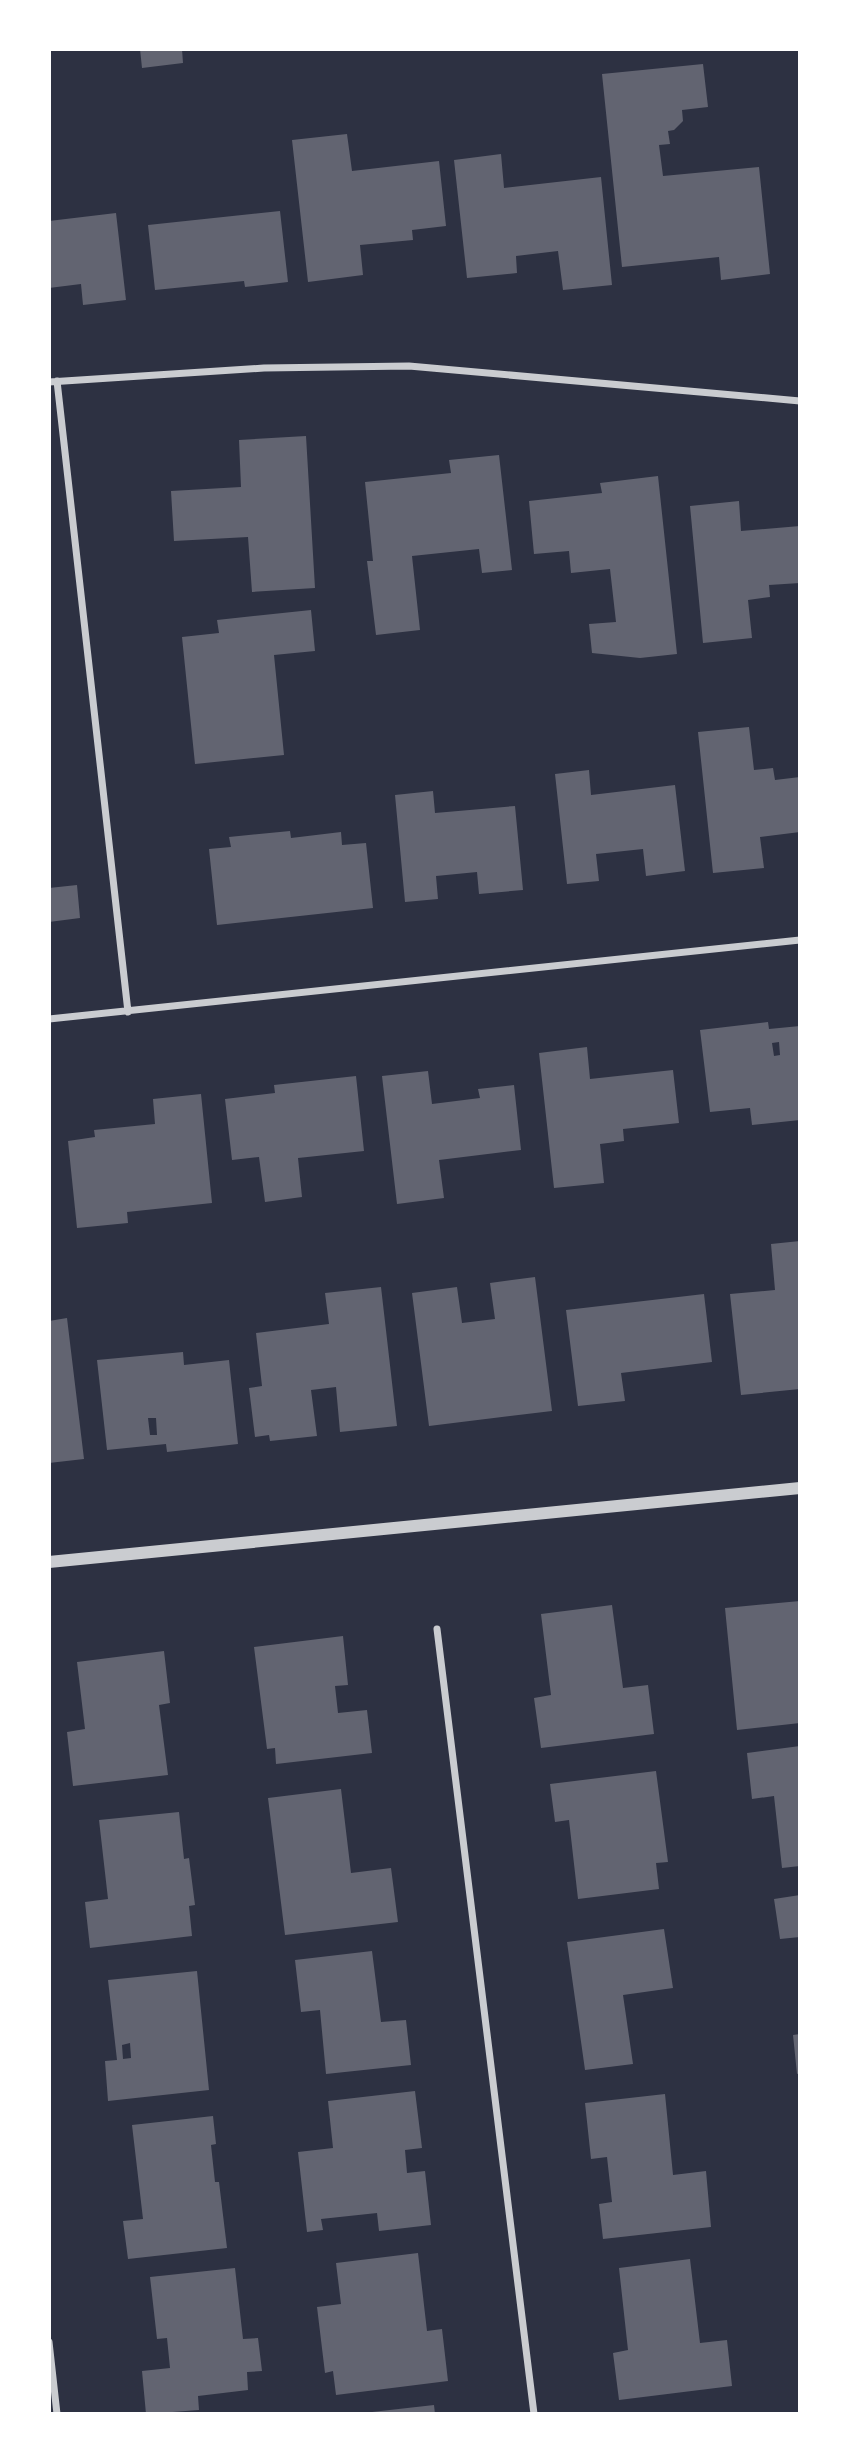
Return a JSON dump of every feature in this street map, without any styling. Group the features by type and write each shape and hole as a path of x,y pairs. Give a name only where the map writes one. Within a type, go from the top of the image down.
{"street":[{"path":"128,1012 53,381 264,368 409,366 800,401"},
{"path":"49,1019 800,940"},
{"path":"49,1562 800,1488"},
{"path":"437,1629 534,2414"},
{"path":"49,2342 57,2414"}],"building":[{"path":"140,49 182,49 183,63 142,68"},
{"path":"703,64 708,107 682,110 683,121 674,130 668,131 670,144 659,145 663,176 759,167 770,274 721,280 719,257 622,267 602,74"},
{"path":"347,134 352,171 439,161 446,226 412,230 413,240 360,245 363,275 308,282 292,140"},
{"path":"501,154 504,188 601,177 612,285 563,290 558,251 516,256 517,273 467,278 454,160"},
{"path":"280,211 288,282 245,287 244,281 155,290 148,225"},
{"path":"116,213 126,300 83,305 81,284 49,288 49,221"},
{"path":"306,436 315,588 252,592 248,537 174,541 171,491 241,487 239,440"},
{"path":"499,455 512,570 482,573 479,549 412,556 420,630 376,635 367,561 373,561 365,482 451,473 449,460"},
{"path":"658,476 677,654 640,658 592,653 589,624 616,622 610,569 571,573 569,551 534,554 529,501 602,493 600,483"},
{"path":"739,501 741,531 800,526 800,583 769,585 770,597 748,600 752,638 703,643 690,506"},
{"path":"311,610 315,651 274,655 284,755 195,764 182,637 219,633 217,620"},
{"path":"749,727 754,770 773,768 775,780 800,777 800,832 760,837 764,868 713,873 698,732"},
{"path":"589,770 591,795 675,785 685,871 646,876 643,849 596,854 599,881 567,884 555,774"},
{"path":"433,791 435,813 515,806 523,890 479,894 477,872 436,876 438,899 405,902 395,795"},
{"path":"290,831 291,838 341,832 342,845 366,843 373,908 217,925 209,849 231,847 229,837"},
{"path":"77,885 80,918 49,922 49,888"},
{"path":"768,1022 769,1029 800,1026 800,1120 752,1125 750,1108 710,1112 700,1030","holes":["779,1042 780,1055 774,1056 772,1043"]},
{"path":"587,1047 590,1079 673,1070 679,1123 623,1129 624,1141 600,1144 604,1183 554,1188 539,1053"},
{"path":"428,1071 432,1104 480,1098 478,1089 514,1085 521,1150 439,1160 444,1198 397,1204 382,1076"},
{"path":"356,1076 364,1151 298,1158 302,1197 265,1202 259,1157 232,1160 225,1099 275,1093 274,1085"},
{"path":"201,1094 212,1203 127,1212 128,1223 77,1228 68,1141 95,1137 94,1130 155,1124 153,1099"},
{"path":"800,1241 800,1389 741,1395 730,1294 775,1290 771,1244"},
{"path":"535,1277 552,1411 429,1426 412,1293 457,1287 462,1323 495,1319 490,1283"},
{"path":"381,1287 397,1426 340,1432 336,1387 311,1390 317,1436 270,1441 269,1435 255,1437 249,1388 262,1386 256,1333 329,1324 325,1293"},
{"path":"704,1294 712,1362 621,1373 625,1401 578,1406 566,1310"},
{"path":"67,1318 84,1459 49,1463 49,1321"},
{"path":"183,1352 184,1365 229,1360 238,1444 167,1452 166,1444 107,1450 97,1360","holes":["148,1418 156,1418 157,1435 150,1435"]},
{"path":"800,1601 800,1723 737,1730 725,1608"},
{"path":"612,1605 623,1688 648,1685 654,1734 541,1748 534,1698 551,1695 541,1614"},
{"path":"343,1636 348,1685 335,1686 338,1713 367,1710 372,1753 276,1764 275,1748 267,1749 254,1647"},
{"path":"164,1651 170,1703 159,1705 168,1775 73,1786 67,1732 85,1729 77,1662"},
{"path":"800,1746 800,1866 782,1868 774,1796 752,1799 747,1753"},
{"path":"656,1771 668,1862 656,1863 659,1889 578,1899 569,1820 555,1822 550,1784"},
{"path":"341,1789 351,1873 391,1868 398,1922 285,1935 268,1798"},
{"path":"179,1812 184,1859 189,1858 195,1905 189,1906 192,1936 90,1948 85,1902 108,1899 99,1820"},
{"path":"800,1895 800,1937 780,1939 774,1899"},
{"path":"664,1929 673,1988 623,1995 633,2064 585,2070 567,1942"},
{"path":"372,1951 381,2022 406,2020 411,2065 326,2074 320,2010 301,2012 295,1960"},
{"path":"197,1971 209,2090 108,2101 105,2061 117,2060 108,1980","holes":["130,2043 131,2058 123,2059 122,2045"]},
{"path":"800,2034 800,2073 797,2074 793,2035"},
{"path":"415,2091 422,2148 405,2150 407,2173 425,2171 431,2225 379,2231 377,2213 321,2219 323,2230 307,2232 298,2152 333,2148 328,2101"},
{"path":"665,2094 673,2175 706,2171 711,2227 603,2239 599,2204 612,2202 607,2157 591,2159 585,2103"},
{"path":"213,2116 216,2144 211,2145 215,2182 219,2182 227,2248 128,2259 123,2221 143,2219 132,2125"},
{"path":"418,2253 427,2331 442,2329 448,2381 336,2395 333,2371 325,2373 317,2307 341,2304 336,2263"},
{"path":"690,2259 700,2343 727,2340 732,2386 619,2400 613,2353 628,2350 619,2268"},
{"path":"235,2268 243,2339 258,2338 262,2371 247,2372 248,2390 198,2396 199,2410 146,2414 142,2371 170,2368 167,2338 157,2339 150,2277"},
{"path":"434,2405 435,2414 372,2414 372,2412"}]}
